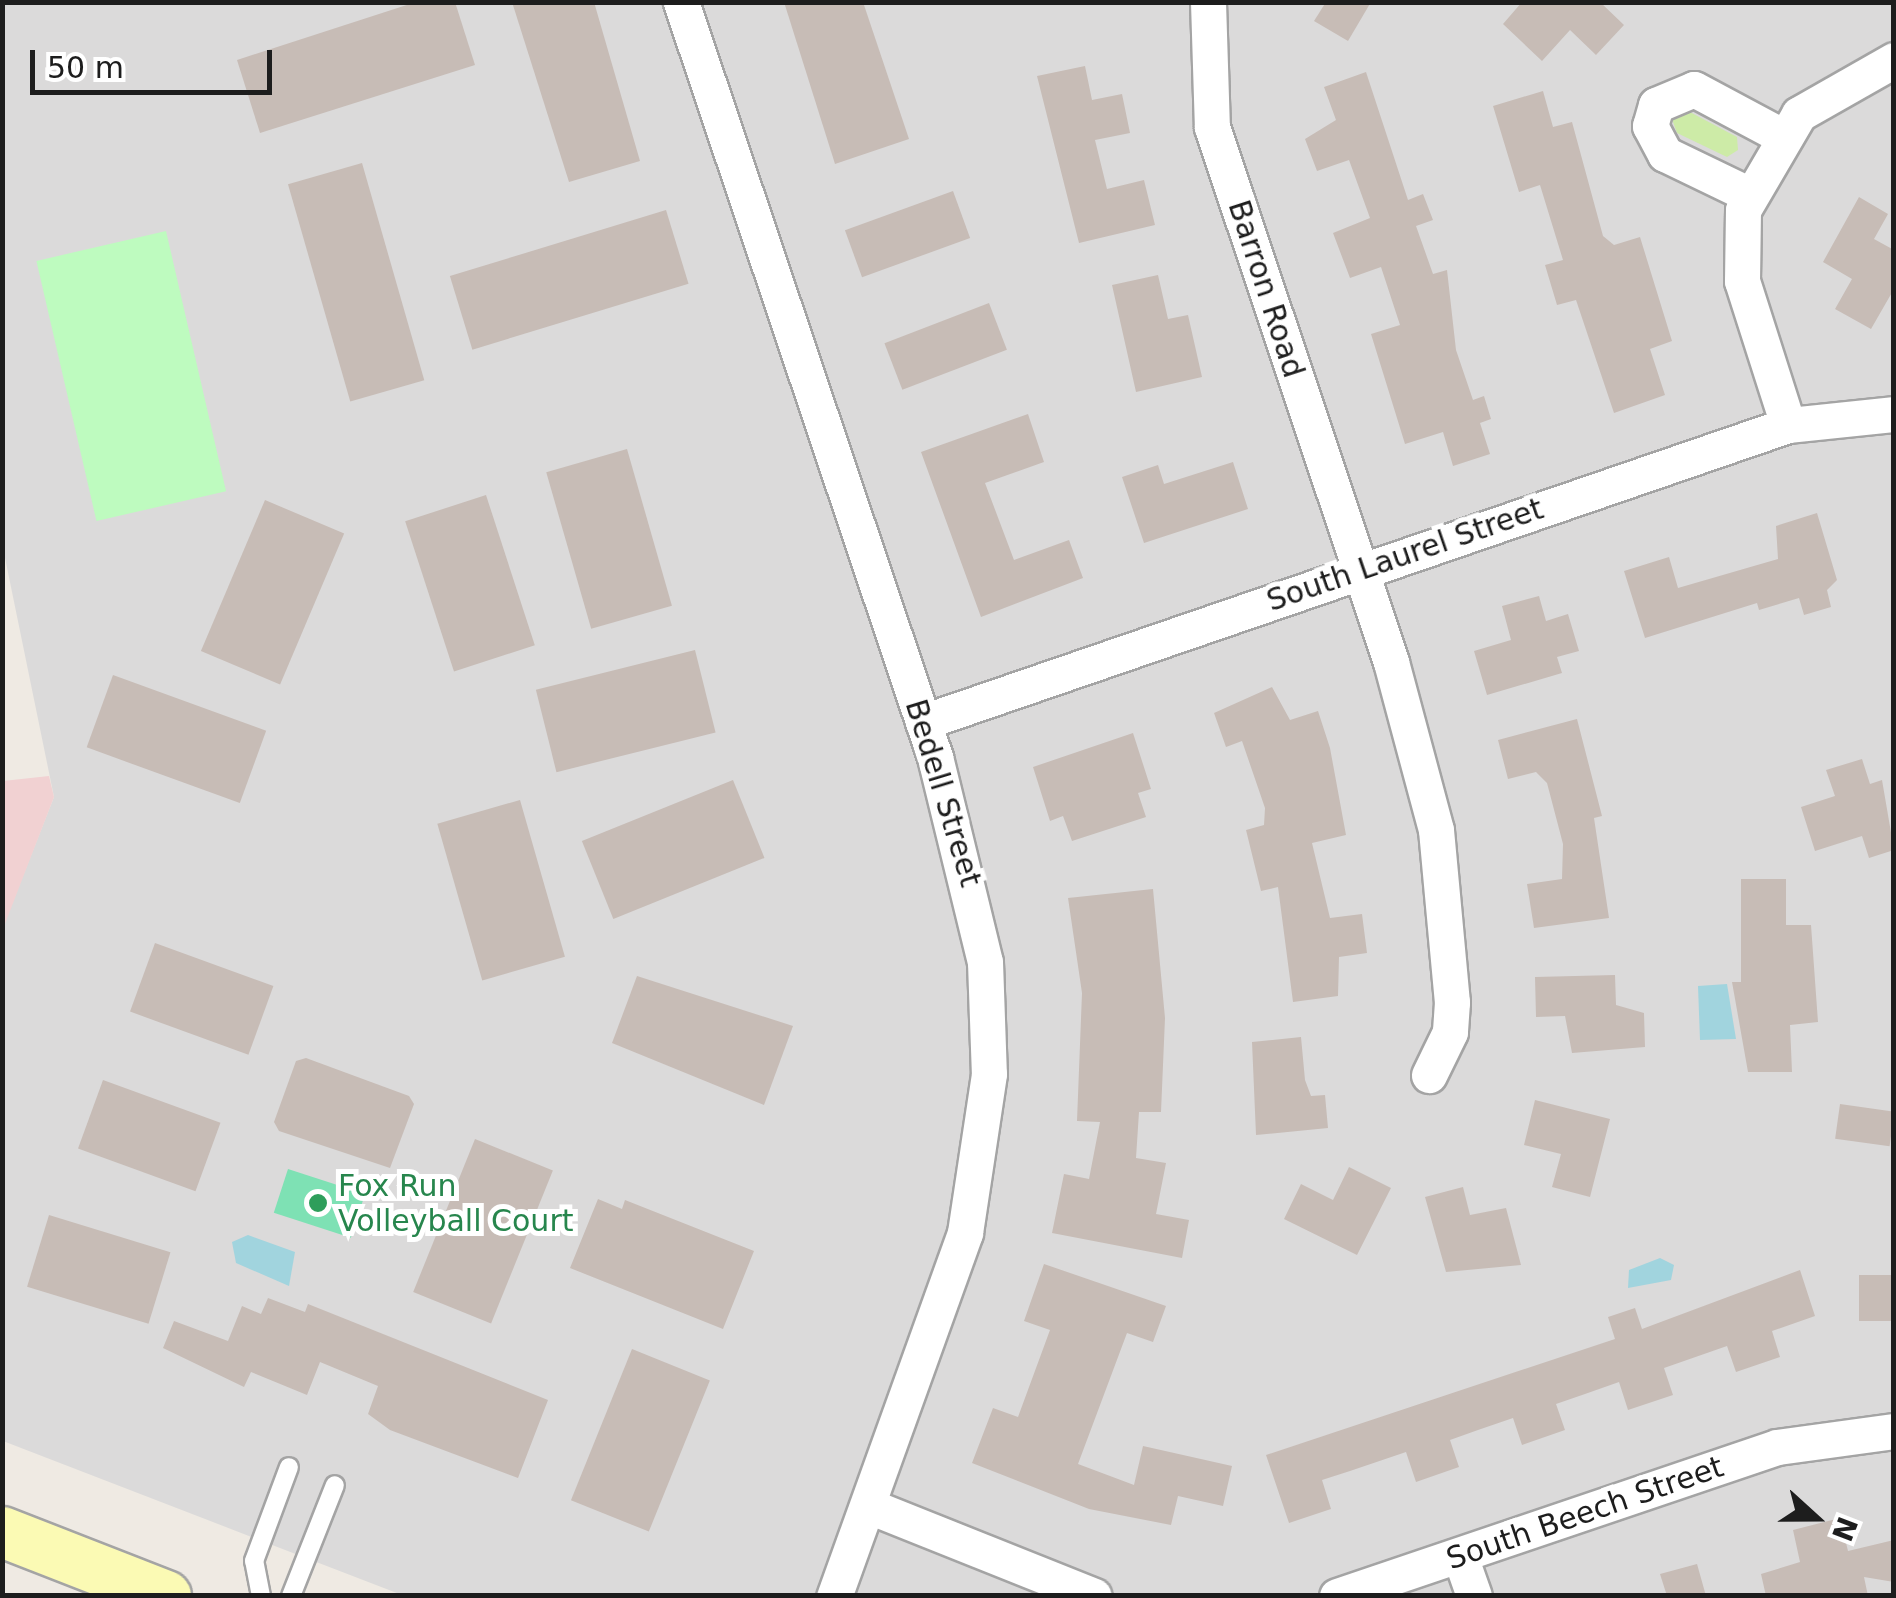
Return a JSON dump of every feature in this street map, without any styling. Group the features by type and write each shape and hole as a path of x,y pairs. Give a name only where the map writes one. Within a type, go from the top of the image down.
{"main road":[{"path":"2,1532 166,1596"}],"street":[{"name":"Bedell Street","path":"681,2 923,722 977,904 989,1074 966,1233 834,1596"},
{"name":"Barron Road","path":"1208,2 1212,127 1359,570 1436,830 1452,1002 1450,1032 1429,1075"},
{"path":"1788,425 1742,281 1748,194 1780,135 1819,96 1894,60"},
{"path":"1748,194 1665,154 1650,126 1656,105 1694,89 1780,135"},
{"name":"South Laurel Street","path":"923,722 1788,425 1894,414"},
{"name":"South Beech Street","path":"1337,1596 1777,1447 1894,1431"},
{"path":"869,1506 1094,1596"},
{"path":"1460,1556 1474,1596"}],"lane":[{"path":"261,1596 254,1561 289,1467"},
{"path":"291,1596 336,1485"}],"shaded area":[{"path":"3,3 1893,3 1893,1595 402,1595 3,1441 2,929 54,797 3,548"},
{"path":"49,776 54,797 3,929 3,781"}],"green space":[{"path":"1688,111 1737,137 1738,150 1727,157 1677,133 1672,119"},
{"path":"166,231 226,491 96,521 36,261"},
{"name":"Fox Run Volleyball Court","path":"288,1169 365,1194 351,1238 274,1213"}],"water":[{"path":"1727,984 1736,1039 1700,1040 1698,986"},
{"path":"248,1235 295,1252 289,1286 236,1263 232,1242"},
{"path":"1660,1258 1674,1265 1671,1280 1628,1288 1629,1270"}],"building":[{"path":"416,2 455,2 475,65 260,133 237,60"},
{"path":"512,2 594,2 640,161 569,182"},
{"path":"784,2 863,2 909,139 835,164"},
{"path":"1326,2 1371,2 1348,41 1314,21"},
{"path":"1522,2 1600,2 1624,25 1596,55 1570,30 1542,61 1503,24"},
{"path":"1085,66 1092,100 1122,94 1130,133 1095,140 1107,189 1144,180 1155,225 1079,243 1037,76"},
{"path":"1366,72 1408,200 1423,194 1433,220 1416,226 1433,274 1447,270 1456,350 1473,400 1484,396 1491,419 1480,423 1490,454 1453,466 1443,432 1405,444 1371,334 1400,325 1381,267 1350,278 1333,233 1370,218 1349,160 1317,171 1305,139 1336,120 1324,87"},
{"path":"1543,91 1553,127 1572,122 1603,236 1614,245 1640,237 1672,341 1650,349 1665,395 1614,413 1576,300 1557,305 1545,265 1563,260 1540,185 1519,192 1493,106"},
{"path":"362,163 424,380 350,401 288,184"},
{"path":"953,191 970,238 862,277 845,230"},
{"path":"1859,197 1888,214 1874,239 1894,250 1894,289 1871,329 1835,309 1852,279 1823,262"},
{"path":"666,210 689,284 472,350 450,276"},
{"path":"1158,275 1168,319 1188,315 1202,377 1136,392 1112,285"},
{"path":"989,303 1007,350 902,390 884,343"},
{"path":"1028,414 1044,462 985,483 1014,560 1069,540 1083,578 981,617 921,452"},
{"path":"627,449 672,606 591,629 546,472"},
{"path":"1233,462 1248,509 1144,543 1122,477 1158,465 1164,484"},
{"path":"486,495 535,645 454,672 405,521"},
{"path":"265,500 344,534 280,685 201,651"},
{"path":"1817,513 1837,580 1827,590 1831,607 1804,615 1799,598 1759,610 1757,603 1645,638 1624,571 1669,557 1678,588 1778,559 1776,526"},
{"path":"1539,596 1546,621 1568,614 1579,651 1557,657 1562,673 1487,695 1474,651 1511,640 1502,606"},
{"path":"695,650 716,732 556,772 536,690"},
{"path":"113,675 266,731 240,803 87,747"},
{"path":"1272,687 1290,720 1318,711 1330,748 1346,835 1312,843 1330,918 1362,914 1367,953 1339,957 1338,996 1293,1002 1278,887 1261,891 1246,830 1264,825 1265,808 1242,741 1226,747 1214,713"},
{"path":"1577,719 1602,816 1594,818 1609,918 1534,928 1527,884 1562,879 1563,844 1547,783 1536,772 1508,779 1498,740"},
{"path":"1133,733 1151,789 1138,793 1146,817 1072,841 1063,816 1050,821 1033,767"},
{"path":"1862,759 1870,784 1882,780 1894,850 1869,858 1862,836 1815,851 1801,807 1835,796 1826,770"},
{"path":"733,780 764,858 613,919 582,841"},
{"path":"520,800 565,957 482,980 437,824"},
{"path":"1741,879 1786,879 1786,925 1811,925 1818,1022 1790,1025 1792,1072 1748,1072 1732,982 1741,982"},
{"path":"1153,889 1165,1018 1161,1112 1139,1112 1136,1158 1166,1163 1156,1214 1189,1220 1182,1258 1052,1233 1064,1174 1089,1179 1100,1122 1077,1121 1082,993 1068,898"},
{"path":"155,943 273,986 248,1055 130,1012"},
{"path":"1615,975 1616,1005 1644,1013 1645,1047 1572,1053 1565,1016 1536,1017 1535,977"},
{"path":"637,976 793,1026 764,1105 612,1043"},
{"path":"1301,1037 1305,1080 1311,1096 1325,1095 1328,1128 1256,1135 1252,1042"},
{"path":"306,1058 409,1096 414,1104 390,1168 279,1131 274,1122 296,1061"},
{"path":"103,1080 220,1123 195,1191 78,1149"},
{"path":"1535,1100 1610,1119 1590,1197 1552,1187 1561,1154 1524,1145"},
{"path":"1840,1104 1894,1112 1890,1146 1835,1139"},
{"path":"475,1139 553,1170 491,1323 413,1292"},
{"path":"1349,1167 1391,1188 1357,1255 1284,1219 1301,1184 1333,1200"},
{"path":"1463,1187 1470,1215 1506,1208 1521,1265 1446,1272 1425,1197"},
{"path":"598,1199 622,1209 625,1200 754,1251 723,1329 570,1268"},
{"path":"49,1215 170,1252 149,1324 27,1287"},
{"path":"1044,1264 1166,1306 1153,1342 1127,1333 1078,1464 1134,1485 1143,1446 1232,1466 1223,1506 1178,1496 1171,1525 1089,1509 972,1463 993,1408 1018,1417 1050,1330 1024,1321"},
{"path":"1800,1270 1815,1316 1772,1331 1780,1357 1736,1372 1727,1346 1664,1368 1673,1395 1628,1410 1619,1382 1556,1404 1565,1430 1522,1445 1513,1418 1478,1430 1450,1440 1459,1467 1416,1482 1406,1452 1322,1480 1331,1509 1289,1523 1266,1455 1615,1339 1608,1317 1635,1308 1642,1329"},
{"path":"1859,1275 1894,1275 1894,1321 1859,1321"},
{"path":"268,1298 305,1312 308,1304 548,1400 518,1478 390,1430 368,1414 378,1386 320,1362 307,1395 251,1372 244,1387 163,1348 174,1321 228,1341 242,1306 261,1314"},
{"path":"632,1349 710,1380 649,1532 571,1500"},
{"path":"1840,1518 1848,1551 1894,1540 1894,1582 1864,1577 1868,1596 1766,1596 1761,1574 1800,1562 1793,1530"},
{"path":"1697,1564 1706,1596 1667,1596 1660,1574"}],"place":[{"name":"Fox Run Volleyball Court","path":"318,1203"}]}
